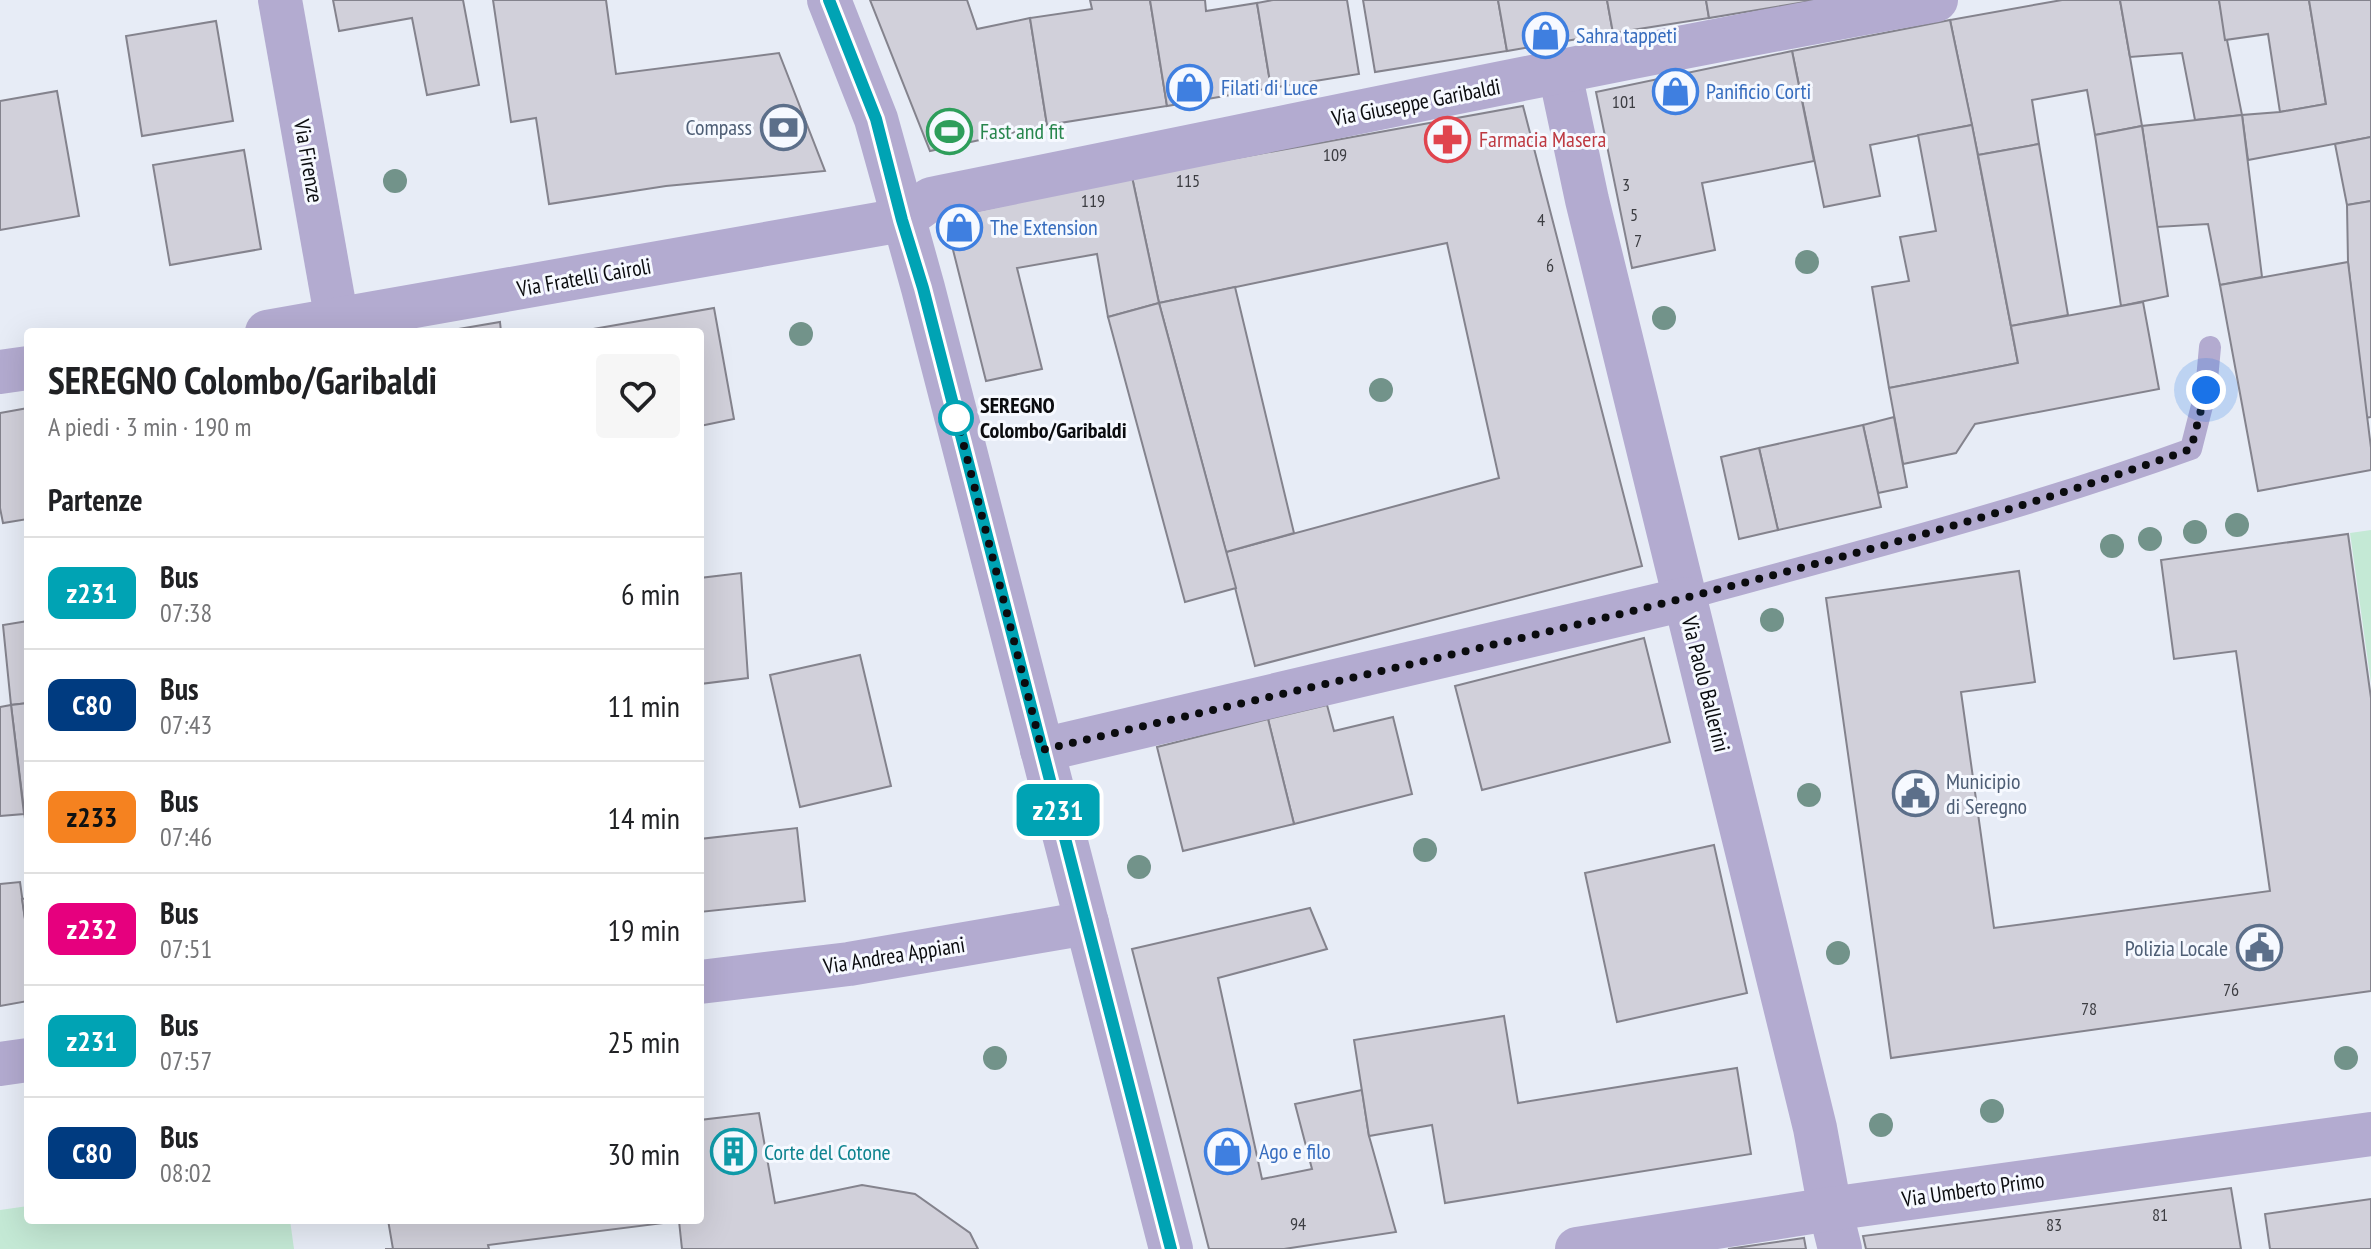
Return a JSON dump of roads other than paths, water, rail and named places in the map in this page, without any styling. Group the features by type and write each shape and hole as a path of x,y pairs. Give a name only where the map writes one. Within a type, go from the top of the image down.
{"street":[{"name":"Via Firenze","path":"280,0 337,321"},
{"path":"829,0 876,119 923,288 1171,1249"},
{"name":"Via Giuseppe Garibaldi","path":"902,220 931,199 1560,73 1687,44 1936,0"},
{"name":"Via Paolo Ballerini","path":"1560,73 1587,200 1815,1128 1835,1229"},
{"name":"Via Fratelli Cairoli","path":"292,328 902,220"},
{"path":"0,372 24,369"},
{"path":"1042,750 1685,599"},
{"name":"Via Andrea Appiani","path":"704,982 849,964 1087,923"},
{"path":"0,1064 24,1061"},
{"name":"Via Umberto Primo","path":"1577,1249 1835,1229 2371,1134"}],"lane":[{"path":"1685,599 1998,514 2092,485 2191,449 2206,390 2210,347"}],"place":[{"name":"Sahra tappeti","path":"1545,35"},
{"name":"Filati di Luce","path":"1190,87"},
{"name":"Panificio Corti","path":"1675,91"},
{"name":"Compass","path":"783,127"},
{"name":"Fast and fit","path":"949,131"},
{"name":"Farmacia Masera","path":"1448,139"},
{"name":"The Extension","path":"959,227"},
{"name":"SEREGNO Colombo/Garibaldi","path":"956,418"},
{"name":"Municipio di Seregno","path":"1915,794"},
{"name":"Polizia Locale","path":"2259,948"},
{"name":"Ago e filo","path":"1228,1151"},
{"name":"Corte del Cotone","path":"733,1152"}]}
